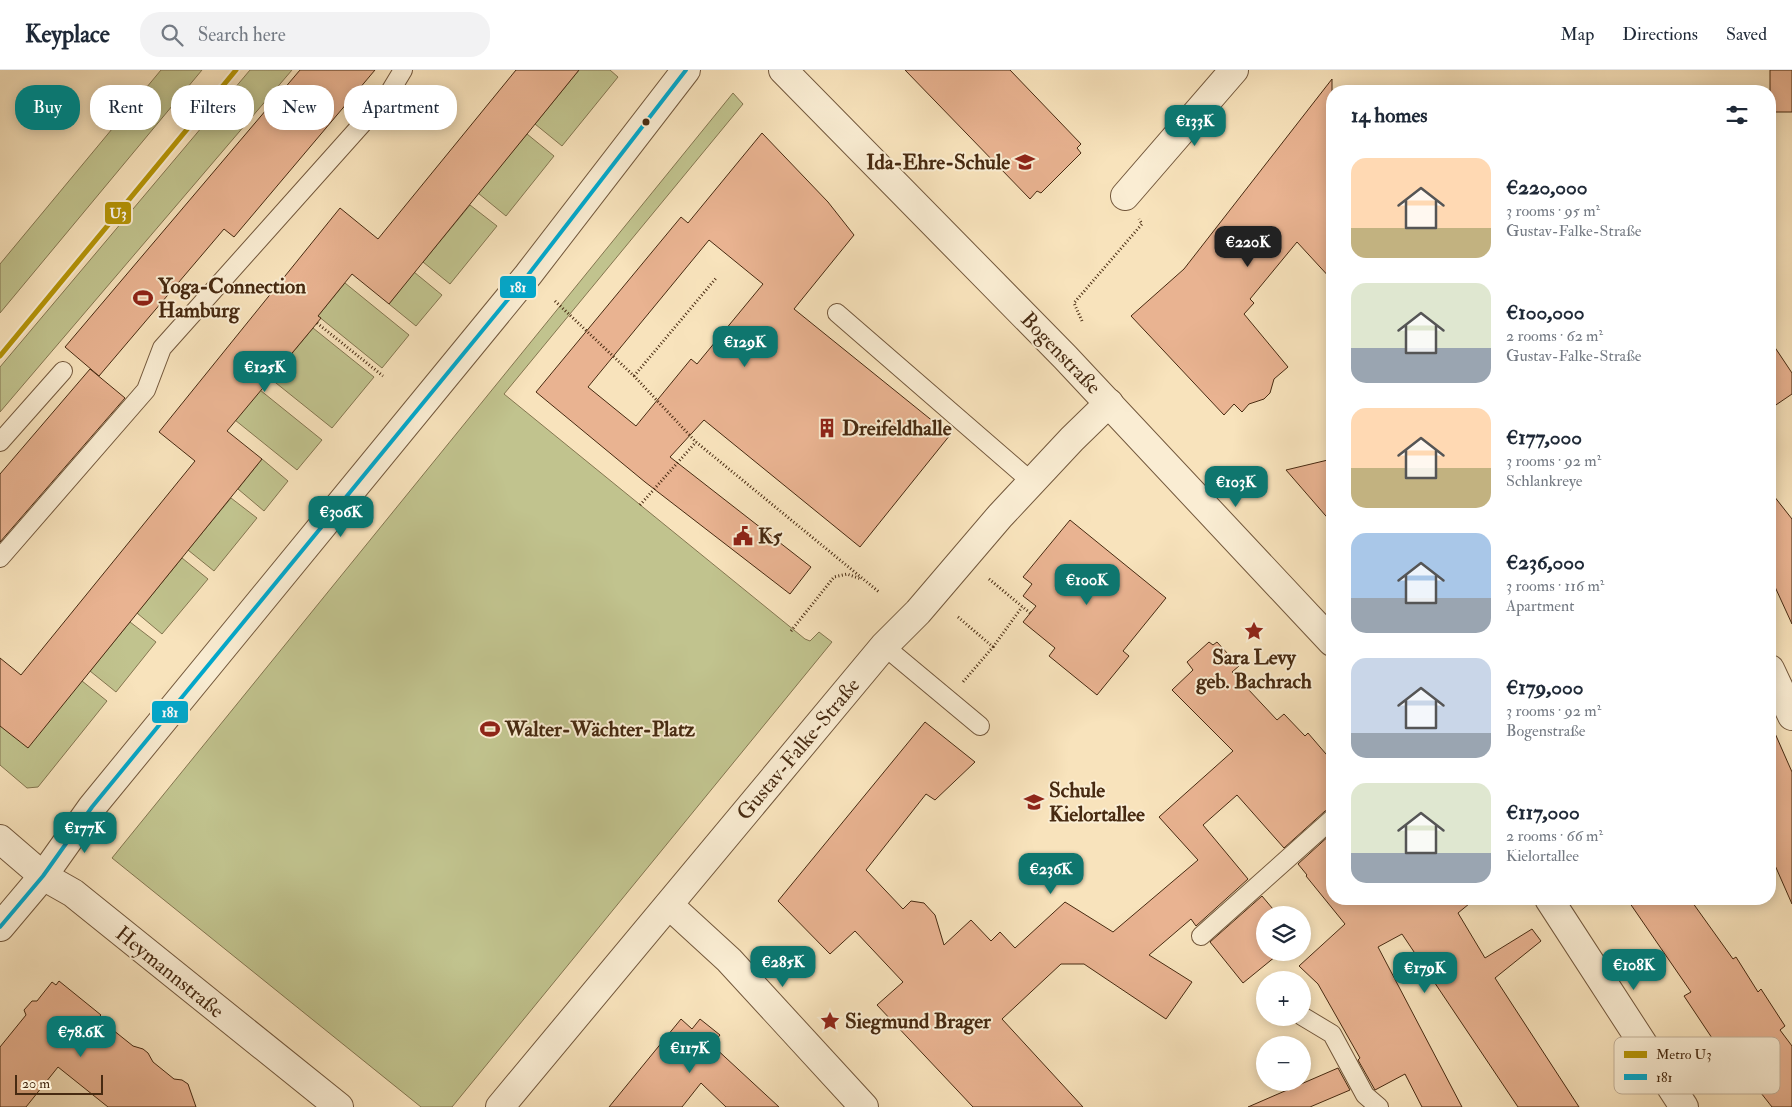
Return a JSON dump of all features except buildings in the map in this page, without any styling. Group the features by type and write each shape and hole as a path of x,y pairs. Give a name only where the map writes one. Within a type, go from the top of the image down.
{"street":[{"path":"0,927 43,876 99,799 528,275 686,70"},
{"name":"Bogenstraße","path":"783,70 1109,403 1326,636"},
{"path":"1124,196 1234,70"},
{"name":"Gustav-Falke-Straße","path":"500,1107 884,646 918,612 1000,516 1033,483 1072,439 1109,403"},
{"path":"1776,682 1792,716"},
{"name":"Heymannstraße","path":"0,839 43,876 73,893 339,1107"},
{"path":"669,905 729,960 864,1107"},
{"path":"1553,905 1639,1037"},
{"path":"1676,1094 1684,1107"}],"lane":[{"path":"0,558 146,390 162,348 388,96 403,70"},
{"path":"837,313 1033,483"},
{"path":"0,442 63,371"},
{"path":"884,646 980,726"},
{"path":"1201,936 1326,824"},
{"path":"1311,1021 1332,1034 1365,1095 1379,1107"}],"path":[{"path":"1082,321 1074,303 1142,224 1124,196"},
{"path":"634,376 717,277"},
{"path":"555,301 634,376 696,442 879,592"},
{"path":"316,323 383,376"},
{"path":"640,505 696,442"},
{"path":"791,631 834,577 846,574 864,580"},
{"path":"989,579 1030,613"},
{"path":"958,688 993,647 1022,607"},
{"path":"958,617 993,647"}],"green space":[{"path":"161,70 202,70 190,85 171,85 171,107 161,119 161,85 149,85"},
{"path":"250,70 292,70 279,85 264,85 264,103 254,115 254,85 237,85"},
{"path":"579,70 610,70 618,77 562,146 535,124"},
{"name":"Walter-Wächter-Platz","path":"733,93 743,104 504,394 805,639 810,641 819,632 832,642 452,1107 421,1107 112,858"},
{"path":"111,130 152,130 0,313 0,264"},
{"path":"199,130 241,130 0,412 0,367"},
{"path":"527,134 554,156 506,216 478,193"},
{"path":"470,205 497,226 450,284 423,262"},
{"path":"414,272 442,295 416,326 389,304"},
{"path":"345,283 409,335 382,368 318,316"},
{"path":"313,328 374,377 332,428 271,379"},
{"path":"260,390 322,440 297,470 235,420"},
{"path":"262,459 288,481 264,511 238,489"},
{"path":"231,498 257,518 214,571 188,550"},
{"path":"182,558 208,579 162,634 137,613"},
{"path":"130,622 156,642 116,692 90,671"},
{"path":"82,681 107,701 38,787 27,788 0,765 0,726"}],"metro line":[{"name":"U3","path":"0,356 236,70"}],"transit line":[{"name":"181","path":"0,927 43,876 92,807 528,275 686,70"}],"place":[{"name":"Ida-Ehre-Schule","path":"1025,162"},
{"name":"Yoga-Connection Hamburg","path":"143,298"},
{"name":"Dreifeldhalle","path":"827,428"},
{"name":"K5","path":"743,536"},
{"name":"Sara Levy geb. Bachrach","path":"1254,631"},
{"name":"Walter-Wächter-Platz","path":"490,729"},
{"name":"Schule Kielortallee","path":"1034,802"},
{"name":"Siegmund Brager","path":"830,1021"}]}
